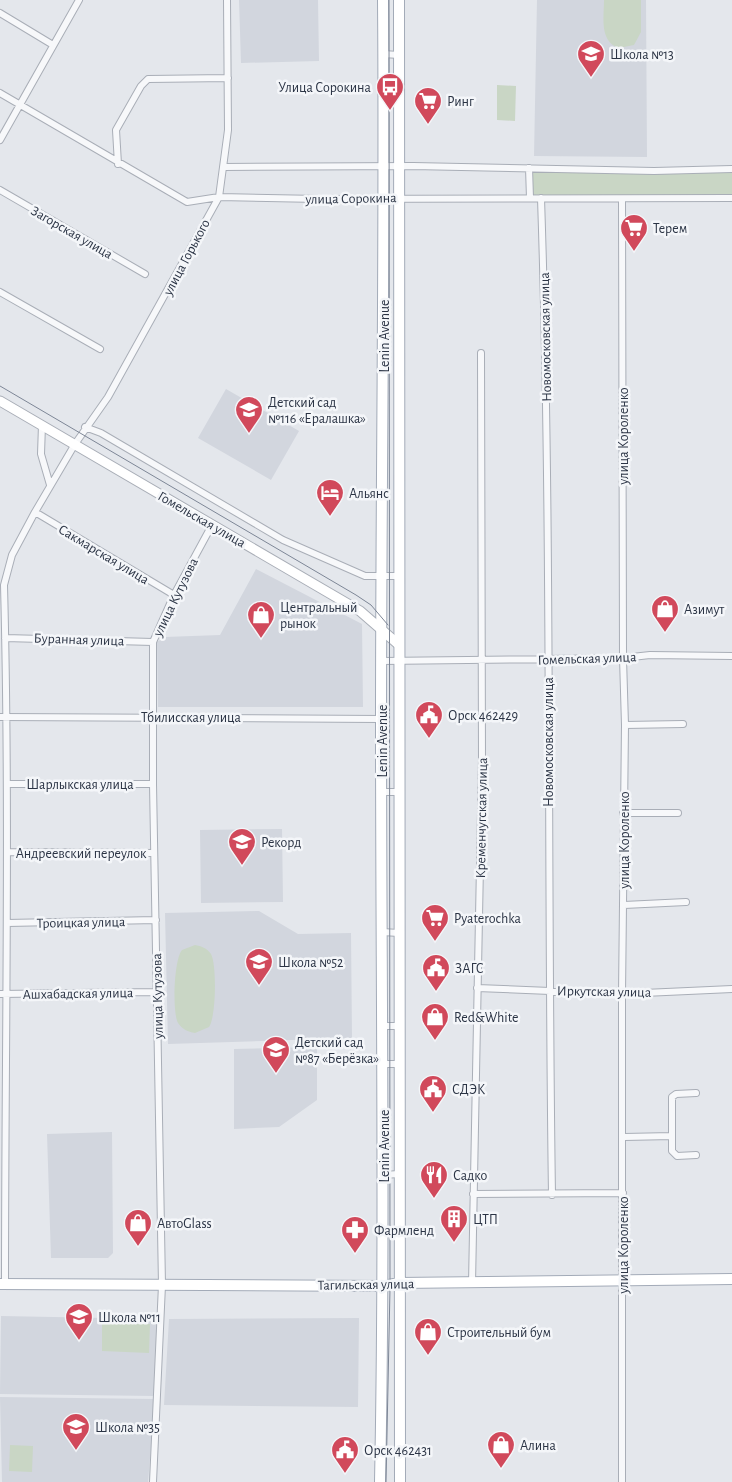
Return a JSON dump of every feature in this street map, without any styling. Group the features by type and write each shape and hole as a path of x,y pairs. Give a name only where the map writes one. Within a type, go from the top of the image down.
{"main road":[{"name":"Lenin Avenue","path":"380,1482 384,1286 381,719 384,352 383,0"},
{"name":"Lenin Avenue","path":"398,0 397,661 400,1482"},
{"name":"Тагильская улица","path":"2,1284 384,1286 399,1283 472,1284 732,1279"}],"street":[{"path":"0,140 79,0"},
{"name":"улица Горького","path":"2,1284 3,994 8,852 7,784 3,717 5,638 2,584 12,555 34,512 85,427 108,398 219,197 228,130 227,0"},
{"path":"0,13 53,44"},
{"path":"383,54 399,55"},
{"path":"118,164 116,130 141,86 148,79 228,78"},
{"name":"улица Сорокина","path":"0,93 20,103 118,164 187,202 219,197 732,198"},
{"path":"223,167 399,166 732,169"},
{"path":"529,168 530,198"},
{"name":"Загорская улица","path":"0,190 145,274"},
{"name":"Новомосковская улица","path":"541,198 546,352 549,991 552,1195"},
{"name":"улица Короленко","path":"622,199 623,658 626,724 623,813 624,905 622,994 624,1137 622,1482"},
{"path":"0,292 100,349"},
{"path":"384,352 398,352"},
{"name":"Кременчугская улица","path":"472,1284 482,760 480,660 481,353"},
{"name":"Гомельская улица","path":"0,401 360,611 398,644"},
{"path":"42,425 41,454 50,485"},
{"name":"Гомельская улица","path":"85,427 283,540 365,576 397,576"},
{"name":"Сакмарская улица","path":"34,512 174,595"},
{"name":"улица Кутузова","path":"153,1482 162,1285 153,784 153,642 174,595 212,525"},
{"name":"Буранная улица","path":"5,638 153,642"},
{"name":"Гомельская улица","path":"382,662 623,658 650,655 732,656"},
{"name":"Тбилисская улица","path":"3,717 381,719"},
{"path":"626,724 683,724"},
{"name":"Шарлыкская улица","path":"7,784 153,784"},
{"path":"382,792 398,792"},
{"path":"623,813 678,813"},
{"name":"Андреевский переулок","path":"8,852 154,853"},
{"path":"624,905 686,902"},
{"name":"Троицкая улица","path":"7,923 156,920"},
{"path":"382,932 398,933"},
{"name":"Иркутская улица","path":"477,988 622,994 732,989"},
{"name":"Ашхабадская улица","path":"3,994 156,992"},
{"path":"383,1026 399,1026"},
{"path":"384,1064 399,1064"},
{"path":"696,1093 676,1094 672,1098 672,1151 677,1156 696,1155"},
{"path":"624,1137 672,1136"},
{"path":"383,1175 399,1174"},
{"path":"473,1194 552,1195 623,1193"}],"shaded area":[{"path":"239,0 318,0 319,61 241,63"},
{"name":"Школа №13","path":"537,0 646,0 647,157 534,156"},
{"name":"Детский сад №116 «Ералашка»","path":"226,389 299,431 271,480 198,438"},
{"name":"Центральный рынок","path":"256,569 362,624 363,707 158,707 157,642 165,637 220,635"},
{"name":"Рекорд","path":"282,829 283,902 201,903 200,830"},
{"name":"Школа №52","path":"259,911 298,934 351,933 352,1038 168,1044 165,913"},
{"name":"Детский сад №87 «Берёзка»","path":"317,1047 317,1100 279,1127 234,1129 234,1049"},
{"path":"112,1132 113,1253 108,1258 51,1258 47,1134"},
{"name":"Школа №11","path":"1,1316 158,1319 155,1396 0,1394"},
{"path":"359,1318 358,1407 164,1405 169,1319"},
{"name":"Школа №35","path":"0,1397 155,1399 148,1482 2,1482"}],"green space":[{"path":"604,0 641,0 641,32 634,45 619,48 608,40 603,21"},
{"path":"497,85 516,86 515,121 497,120"},
{"path":"529,168 732,169 732,198 530,198"},
{"path":"195,945 208,950 211,954 215,991 213,1013 209,1027 195,1033 185,1030 178,1023 175,997 179,955 182,950"},
{"path":"102,1323 150,1324 149,1353 102,1351"},
{"path":"10,1445 33,1446 32,1472 9,1471"}],"tram line":[{"path":"386,1482 390,1288 389,0"},
{"path":"0,386 356,595 371,605 388,625"}],"place":[{"name":"Школа №13","path":"591,78"},
{"name":"Улица Сорокина","path":"390,111"},
{"name":"Ринг","path":"428,125"},
{"name":"Терем","path":"634,252"},
{"name":"Детский сад №116 «Ералашка»","path":"249,434"},
{"name":"Альянс","path":"330,517"},
{"name":"Азимут","path":"665,633"},
{"name":"Центральный рынок","path":"261,639"},
{"name":"Орск 462429","path":"429,739"},
{"name":"Рекорд","path":"242,866"},
{"name":"Pyaterochka","path":"435,942"},
{"name":"Школа №52","path":"259,986"},
{"name":"ЗАГС","path":"436,992"},
{"name":"Red&White","path":"435,1041"},
{"name":"Детский сад №87 «Берёзка»","path":"276,1074"},
{"name":"СДЭК","path":"433,1113"},
{"name":"Садко","path":"434,1199"},
{"name":"ЦТП","path":"454,1243"},
{"name":"АвтоGlass","path":"138,1247"},
{"name":"Фармленд","path":"355,1254"},
{"name":"Школа №11","path":"79,1341"},
{"name":"Строительный бум","path":"428,1356"},
{"name":"Школа №35","path":"76,1451"},
{"name":"Алина","path":"501,1469"},
{"name":"Орск 462431","path":"345,1474"}]}
